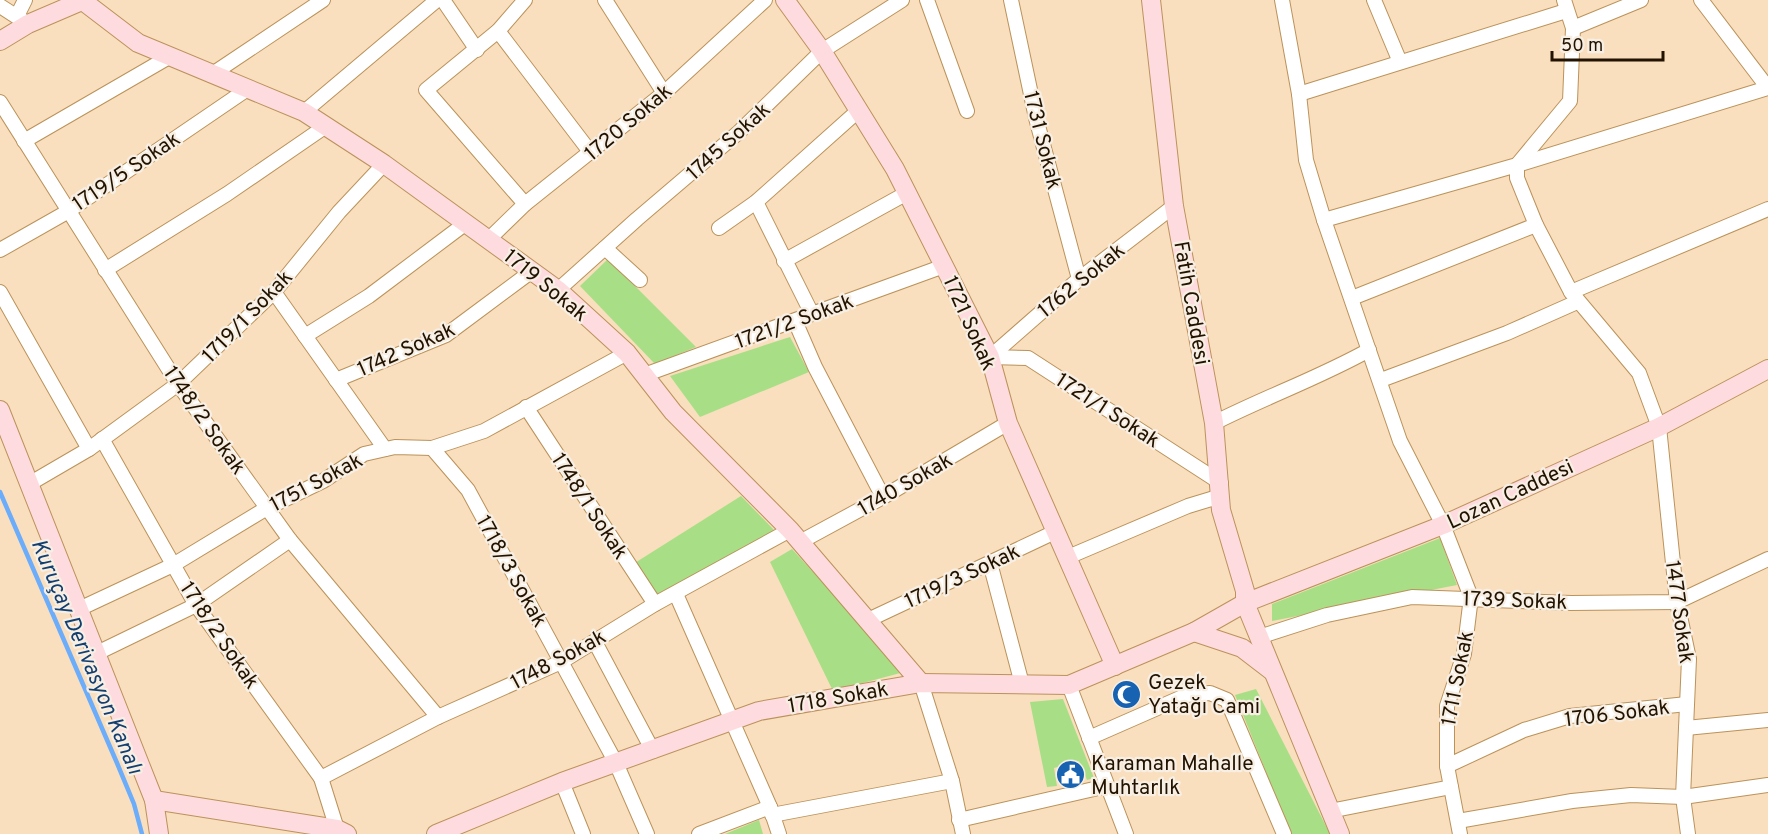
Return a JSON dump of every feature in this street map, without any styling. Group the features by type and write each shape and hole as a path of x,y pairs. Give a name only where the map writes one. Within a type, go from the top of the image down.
{"main road":[{"path":"0,41 23,20 83,0"},
{"name":"1719 Sokak","path":"83,0 138,43 304,112 384,164 558,290 627,353 673,412 795,536 921,683"},
{"name":"1721 Sokak","path":"785,0 822,51 907,193 990,357 1008,423 1115,666"},
{"name":"Fatih Caddesi","path":"1151,0 1174,206 1214,423 1221,510 1245,591 1245,603 1340,834"},
{"name":"Lozan Caddesi","path":"1245,603 1443,525 1659,427 1768,369"},
{"path":"0,410 153,800 159,834"},
{"name":"1718 Sokak","path":"436,834 562,782 759,711 921,683 1069,685 1194,632 1245,603"},
{"path":"1194,632 1242,648 1273,672"},
{"path":"153,800 342,831"}],"street":[{"path":"0,6 23,20 25,0"},
{"path":"212,75 322,0"},
{"path":"304,112 437,0"},
{"path":"443,0 477,50"},
{"path":"525,0 498,32 426,90 525,204"},
{"path":"605,0 664,93"},
{"name":"1720 Sokak","path":"488,240 525,204 664,93 765,0"},
{"name":"1745 Sokak","path":"558,290 739,132 822,51 902,0"},
{"path":"927,0 967,111"},
{"name":"1731 Sokak","path":"1011,0 1036,118 1079,279"},
{"name":"1711 Sokak","path":"1282,0 1299,94 1306,160 1324,220 1381,380 1400,441 1443,525 1471,597 1464,654 1447,706 1447,766 1459,828"},
{"path":"1374,0 1400,62"},
{"path":"1573,28 1641,0"},
{"path":"1324,220 1517,165 1768,88 1701,0"},
{"path":"1299,94 1565,5 1573,28 1570,101 1517,165"},
{"path":"498,32 591,153"},
{"path":"24,141 169,57"},
{"name":"1719/5 Sokak","path":"0,250 67,212 249,88"},
{"name":"1748/2 Sokak","path":"0,102 67,212 178,384 290,540 438,717"},
{"path":"719,228 756,202 859,110"},
{"path":"105,270 227,194 326,126"},
{"name":"1719/1 Sokak","path":"29,484 89,448 178,384 274,292 339,212 384,164"},
{"name":"1477 Sokak","path":"1517,165 1517,178 1536,225 1574,297 1639,373 1659,427 1677,602 1689,659 1683,797 1688,834"},
{"path":"784,261 907,193"},
{"path":"756,202 812,314"},
{"name":"1762 Sokak","path":"990,357 1079,279 1174,206"},
{"path":"1381,380 1507,333 1574,297 1768,209"},
{"path":"305,336 369,296 466,223"},
{"path":"1352,298 1536,225"},
{"path":"605,248 640,280"},
{"name":"1721/2 Sokak","path":"644,375 944,266"},
{"name":"1742 Sokak","path":"336,380 446,334 532,271"},
{"path":"0,292 89,448"},
{"path":"274,292 385,449"},
{"path":"795,321 815,367 883,497"},
{"path":"1214,423 1263,398 1326,374 1369,350"},
{"name":"1751 Sokak","path":"79,609 173,565 267,508 323,481 364,454 385,449 432,448 484,431 627,353"},
{"name":"1721/1 Sokak","path":"990,357 1028,358 1221,490"},
{"name":"1748/1 Sokak","path":"526,407 655,604"},
{"name":"1740 Sokak","path":"795,536 883,497 1008,423"},
{"name":"1718/2 Sokak","path":"102,439 196,605 321,778 342,831"},
{"name":"1718/3 Sokak","path":"432,448 468,490 616,763 647,834"},
{"path":"1068,556 1221,490"},
{"name":"1719/3 Sokak","path":"868,620 1057,531"},
{"name":"1748 Sokak","path":"321,778 438,717 561,662 655,604 795,536"},
{"name":"1751 Sokak","path":"95,654 196,605 290,540"},
{"name":"1739 Sokak","path":"1259,637 1327,615 1412,597 1471,597 1571,603 1677,602 1768,559"},
{"path":"990,563 1022,684"},
{"path":"676,594 733,720 771,811 778,834"},
{"path":"595,642 653,751"},
{"path":"921,683 951,781 963,834"},
{"path":"1069,685 1126,834"},
{"path":"1089,738 1187,695 1210,693 1227,700 1284,834"},
{"name":"1706 Sokak","path":"1447,766 1524,730 1570,716 1687,704"},
{"path":"1686,728 1768,720"},
{"path":"699,834 771,811 951,781"},
{"path":"562,782 583,834"},
{"path":"1459,828 1572,801 1631,795 1683,797 1768,785"},
{"path":"959,819 1107,786"},
{"path":"1330,810 1451,787"}],"green space":[{"path":"608,259 696,347 655,364 580,286"},
{"path":"790,337 809,372 700,417 670,376"},
{"path":"741,496 775,531 657,596 630,566"},
{"path":"1440,538 1457,585 1272,621 1272,604"},
{"path":"792,549 904,672 833,691 770,562"},
{"path":"1256,689 1330,834 1291,834 1235,695"},
{"path":"1063,699 1094,778 1087,780 1079,761 1054,768 1057,786 1047,787 1030,702"},
{"path":"759,820 763,834 725,834"}],"waterway":[{"name":"Kuruçay Derivasyon Kanalı","path":"0,492 117,763 134,804 142,834"}],"place":[{"name":"Gezek Yatağı Cami","path":"1127,694"},
{"name":"Karaman Mahalle Muhtarlık","path":"1070,775"}]}
